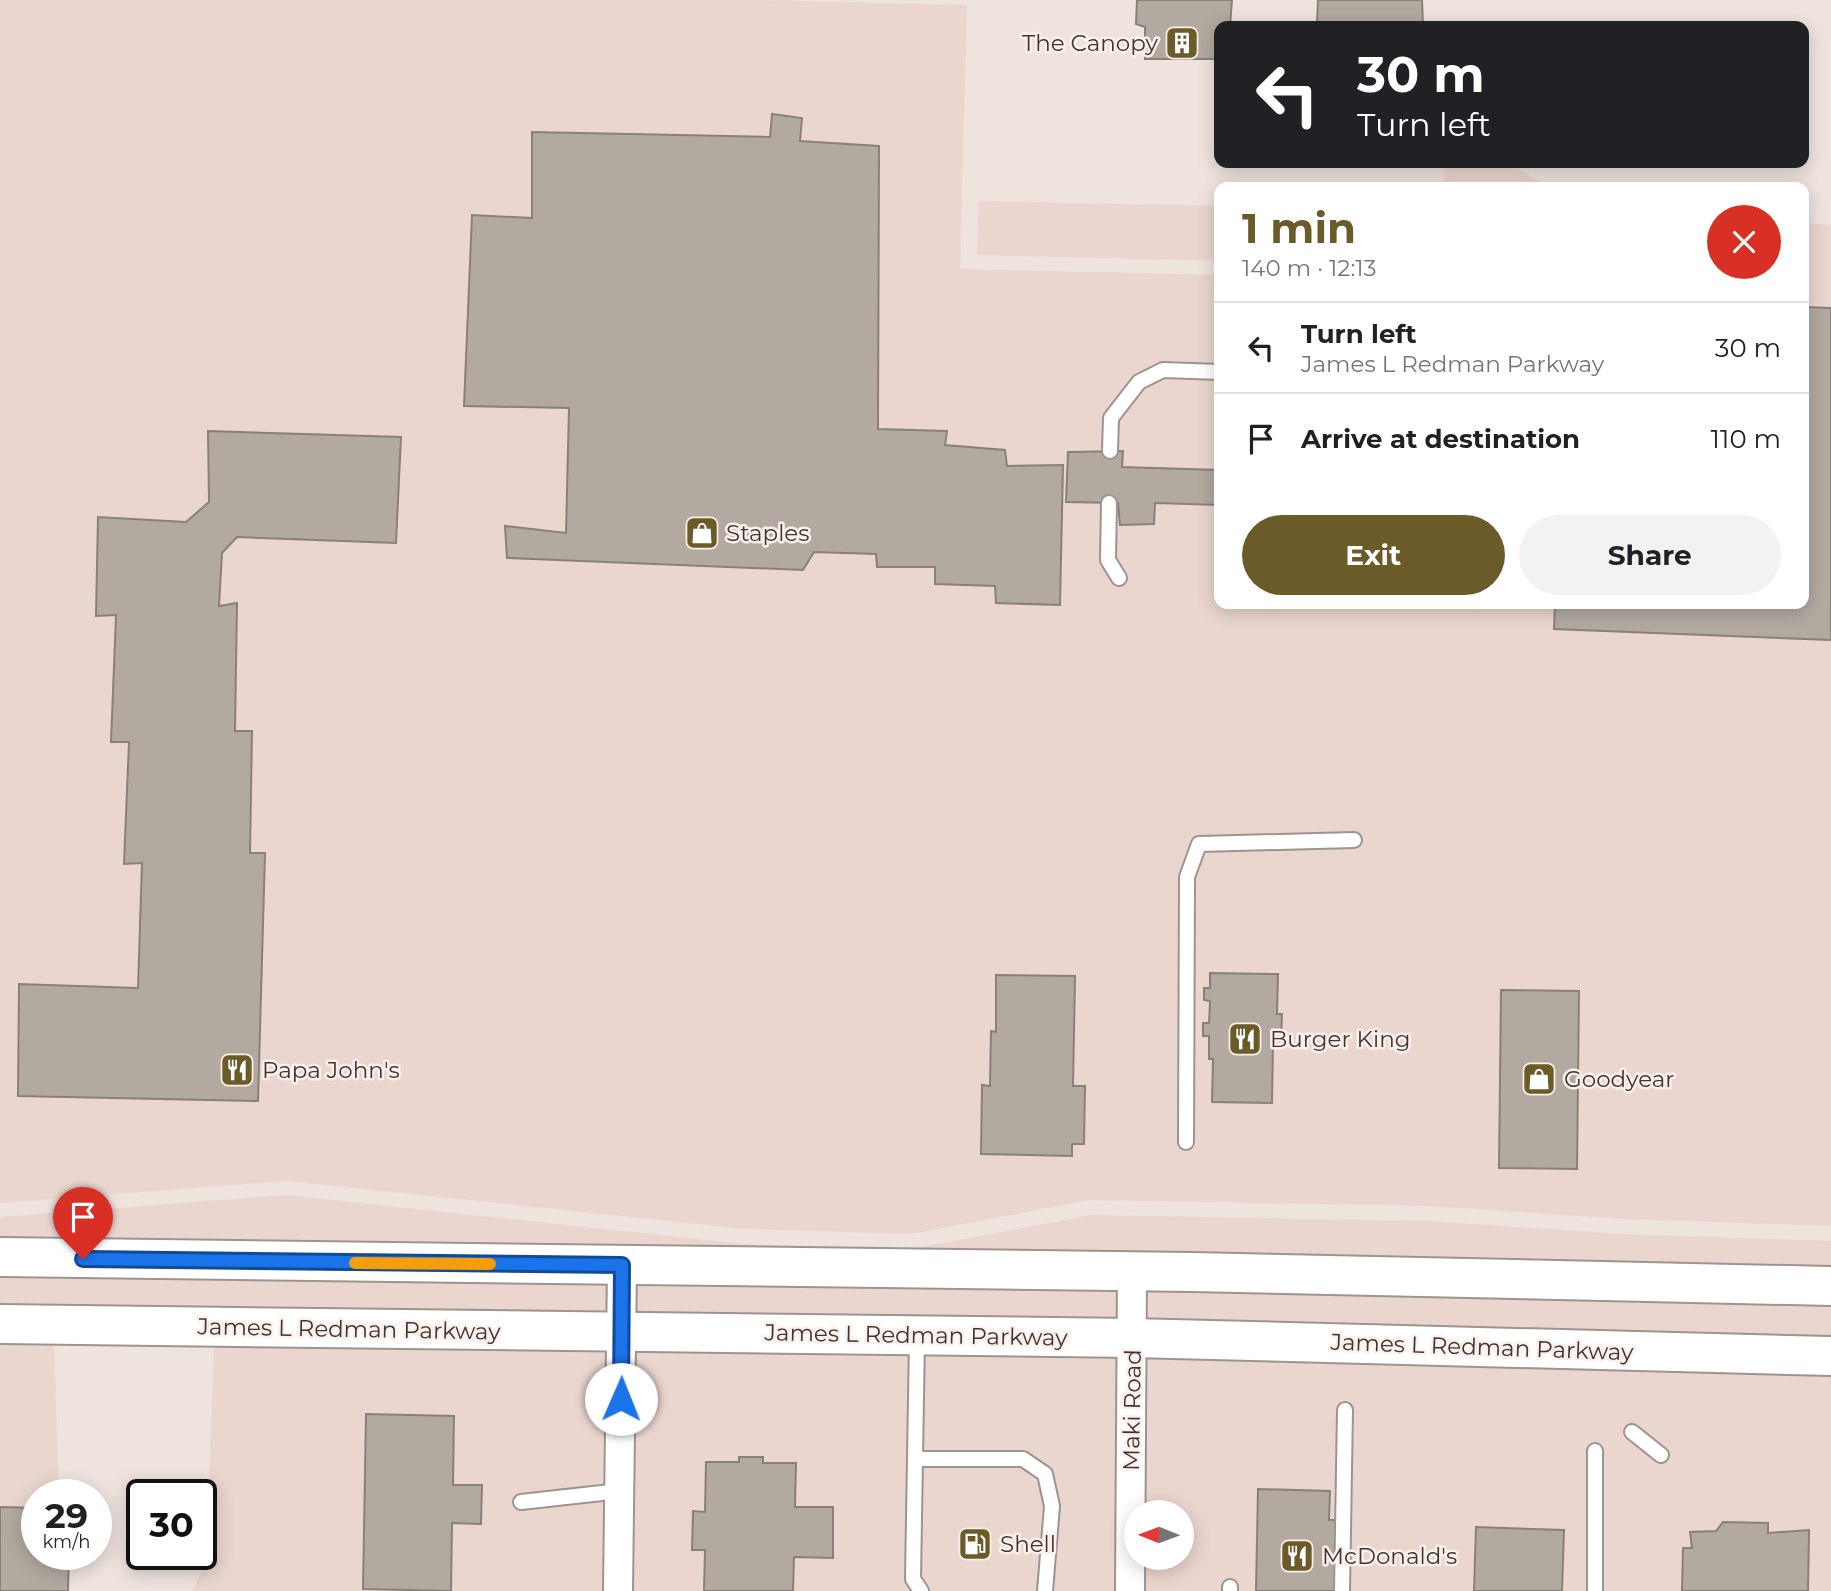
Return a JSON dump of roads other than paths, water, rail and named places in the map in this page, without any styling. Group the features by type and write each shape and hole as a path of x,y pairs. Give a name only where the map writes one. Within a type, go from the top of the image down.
{"main road":[{"path":"0,1257 1132,1271 1831,1286"},
{"name":"James L Redman Parkway","path":"0,1324 1132,1338 1831,1356"}],"street":[{"path":"618,1591 622,1265"},
{"name":"Maki Road","path":"1130,1591 1132,1271"}],"lane":[{"path":"1110,451 1111,418 1139,382 1163,370 1214,372"},
{"path":"1109,503 1108,560 1119,578"},
{"path":"1185,1142 1187,877 1199,844 1354,840"},
{"path":"917,1335 913,1579 921,1591"},
{"path":"1342,1591 1345,1409"},
{"path":"1632,1432 1661,1455"},
{"path":"1595,1451 1595,1591"},
{"path":"915,1459 1023,1459 1045,1474 1052,1506 1045,1591"},
{"path":"521,1502 620,1491"}],"place":[{"name":"The Canopy","path":"1182,43"},
{"name":"Staples","path":"702,533"},
{"name":"Burger King","path":"1245,1039"},
{"name":"Papa John's","path":"237,1070"},
{"name":"Goodyear","path":"1539,1079"},
{"name":"Shell","path":"975,1544"},
{"name":"McDonald's","path":"1297,1556"}]}
